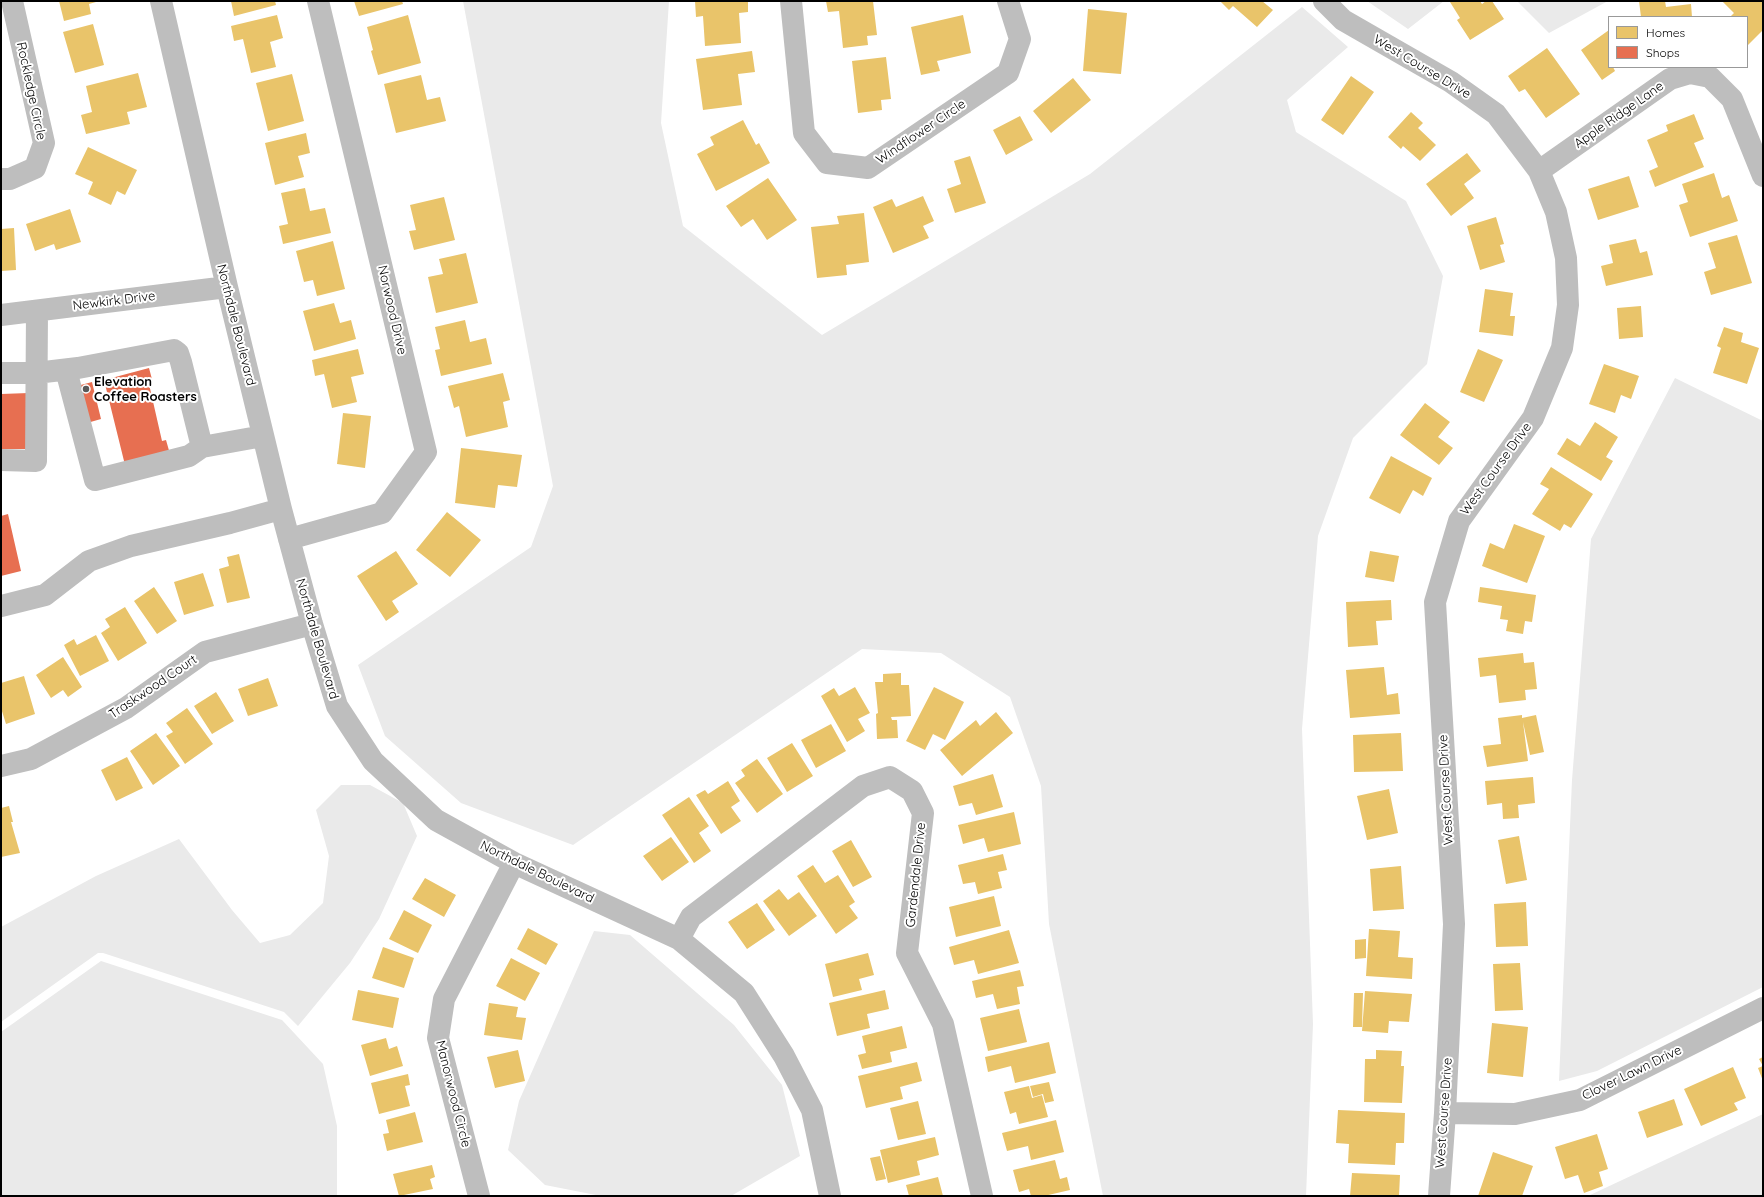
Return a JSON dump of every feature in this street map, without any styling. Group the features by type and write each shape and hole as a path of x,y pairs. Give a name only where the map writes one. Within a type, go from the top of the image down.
{"street":[{"name":"Rockledge Circle","path":"1,179 10,179 35,168 44,143 12,1"},
{"name":"Northdale Boulevard","path":"161,1 227,287 288,539 337,706 373,761 436,820 514,863 679,939 744,993 784,1056 812,1110 830,1196"},
{"name":"Norwood Drive","path":"288,539 382,513 426,452 318,1"},
{"name":"Windflower Circle","path":"791,1 804,133 827,163 868,168 1008,73 1020,39 1008,1"},
{"name":"West Course Drive","path":"1324,1 1343,20 1452,82 1496,114 1538,171 1556,212 1566,258 1568,305 1562,348 1533,418 1458,521 1435,602 1454,924 1445,1113 1439,1196"},
{"name":"Apple Ridge Lane","path":"1538,171 1670,79 1690,73 1710,77 1732,99 1763,176"},
{"name":"Newkirk Drive","path":"1,315 227,287"},
{"path":"1,460 36,460 37,311"},
{"path":"1,373 66,370 174,350 178,353 181,362 202,448"},
{"path":"66,370 95,480 189,456 202,448 263,436"},
{"path":"1,606 45,595 89,561 131,546 230,523 281,509"},
{"name":"Traskwood Court","path":"1,766 31,758 126,708 205,652 312,624"},
{"name":"Gardendale Drive","path":"679,939 691,917 863,786 890,778 912,791 922,813 907,953 942,1024 982,1196"},
{"name":"Manorwood Circle","path":"479,1196 438,1038 444,999 514,863"},
{"name":"Clover Lawn Drive","path":"1445,1113 1515,1114 1580,1100 1763,1008"}],"shaded area":[{"path":"463,1 669,1 661,123 683,226 822,335 1090,174 1302,7 1348,47 1287,100 1296,132 1406,201 1443,276 1427,364 1353,438 1318,536 1302,729 1313,1024 1306,1196 1103,1196 1049,924 1041,786 1010,697 941,653 862,649 573,845 461,803 385,736 358,665 531,547 553,486"},
{"path":"1367,1 1444,1 1408,29"},
{"path":"1517,1 1608,1 1549,33"},
{"path":"1675,378 1763,421 1763,987 1597,1071 1559,1081 1572,780 1591,539"},
{"path":"341,785 370,785 403,803 417,836 379,919 350,963 298,1026 284,1012 103,953 98,953 1,1022 1,927 96,876 179,839 232,910 260,943 290,935 323,903 329,856 316,810"},
{"path":"594,931 630,935 734,1025 782,1085 800,1156 731,1196 601,1196 545,1185 508,1150 519,1101"},
{"path":"101,961 282,1020 323,1064 337,1126 337,1196 1,1196 1,1032"},
{"path":"1763,1114 1763,1196 1588,1196"}],"building: Homes":[{"path":"59,1 96,2 89,4 91,14 64,21"},
{"path":"231,1 275,1 276,5 234,16"},
{"path":"354,1 402,1 403,4 359,16"},
{"path":"695,1 748,1 748,12 739,13 741,43 705,46 703,16 696,17"},
{"path":"826,1 873,1 877,35 867,36 868,45 843,48 839,11 828,12"},
{"path":"1220,1 1262,1 1273,10 1257,27 1233,6 1229,10"},
{"path":"1480,1 1482,4 1486,1 1492,1 1504,19 1470,40 1457,20 1460,18 1450,2"},
{"path":"1639,1 1665,1 1666,7 1691,4 1692,16 1641,16"},
{"path":"1722,1 1761,1 1763,3 1763,30 1748,45 1748,16 1731,16 1734,13"},
{"path":"1088,9 1127,13 1121,74 1083,71"},
{"path":"277,15 283,38 270,42 276,67 251,73 243,39 234,41 231,26"},
{"path":"408,15 421,63 378,75 371,51 373,50 367,27"},
{"path":"963,15 971,53 937,61 940,71 921,75 911,27"},
{"path":"93,24 104,65 75,73 63,32"},
{"path":"1608,31 1608,68 1614,68 1615,71 1602,80 1581,50"},
{"path":"1547,48 1580,94 1546,118 1525,89 1519,92 1508,76"},
{"path":"752,51 755,72 738,74 742,105 703,110 696,59"},
{"path":"886,57 891,99 881,100 882,110 858,113 852,61"},
{"path":"138,73 147,107 127,112 130,124 86,134 81,115 92,112 86,86"},
{"path":"292,74 304,121 268,131 256,83"},
{"path":"421,75 427,100 440,97 446,121 396,133 384,84"},
{"path":"1351,76 1374,92 1343,135 1321,120"},
{"path":"1073,78 1091,100 1051,133 1033,111"},
{"path":"1411,112 1423,123 1418,128 1436,145 1420,161 1403,146 1401,149 1388,137"},
{"path":"1694,114 1704,139 1694,143 1704,167 1655,187 1649,171 1658,167 1647,140 1668,131 1666,125"},
{"path":"1020,116 1033,140 1006,155 993,130"},
{"path":"743,120 756,145 759,143 770,163 716,191 697,154 714,145 710,137"},
{"path":"306,133 310,153 298,156 304,177 275,185 265,143"},
{"path":"88,147 137,170 125,195 117,191 111,205 88,194 93,182 75,174"},
{"path":"1467,153 1481,171 1464,184 1474,198 1451,216 1426,184"},
{"path":"970,156 986,203 955,213 947,189 961,184 954,161"},
{"path":"1714,173 1722,198 1729,195 1738,221 1690,237 1679,205 1688,202 1682,184"},
{"path":"1629,176 1639,207 1598,220 1588,189"},
{"path":"768,178 797,220 767,240 753,219 741,227 726,206"},
{"path":"305,188 310,211 325,208 331,233 283,244 279,226 288,224 281,193"},
{"path":"923,196 934,221 923,226 929,238 893,253 873,207 892,199 896,207"},
{"path":"444,197 455,240 414,250 409,231 416,230 410,205"},
{"path":"70,209 81,242 56,250 54,244 35,251 26,224"},
{"path":"864,213 869,262 846,265 847,275 817,278 811,227 839,224 837,216"},
{"path":"1496,217 1504,244 1500,245 1505,262 1480,270 1467,226"},
{"path":"14,228 16,270 1,271 1,229"},
{"path":"1737,235 1752,283 1711,295 1704,272 1716,268 1708,243"},
{"path":"1636,239 1640,253 1647,251 1653,275 1606,286 1601,266 1613,263 1609,245"},
{"path":"333,241 345,289 317,296 313,280 304,282 296,251"},
{"path":"466,253 478,303 436,313 428,277 443,274 439,259"},
{"path":"1485,289 1513,293 1510,316 1515,316 1513,336 1479,332"},
{"path":"334,303 340,323 351,320 356,339 314,351 303,311"},
{"path":"1641,306 1643,337 1619,339 1617,308"},
{"path":"465,320 470,342 486,338 492,364 441,376 435,350 440,349 435,327"},
{"path":"1724,327 1743,333 1741,342 1759,348 1747,384 1713,373 1721,348 1717,346"},
{"path":"358,349 364,374 351,377 357,402 332,408 324,374 315,376 312,360"},
{"path":"1478,349 1503,360 1484,402 1460,392"},
{"path":"1604,364 1639,376 1631,399 1621,395 1615,413 1589,404"},
{"path":"503,373 510,400 503,402 508,427 466,437 459,406 454,408 448,386"},
{"path":"1425,403 1450,422 1438,437 1453,448 1439,465 1400,435"},
{"path":"343,413 371,416 365,468 337,464"},
{"path":"1595,422 1618,437 1606,457 1613,461 1601,481 1557,454 1567,438 1580,446"},
{"path":"461,448 522,455 517,487 498,485 495,508 455,503"},
{"path":"1391,456 1432,478 1423,496 1413,490 1400,514 1369,498"},
{"path":"1551,467 1593,494 1571,528 1564,524 1560,531 1532,514 1549,489 1540,484"},
{"path":"447,512 481,540 450,577 416,550"},
{"path":"1514,524 1545,536 1527,583 1482,566 1490,543 1504,549"},
{"path":"396,551 418,584 392,601 399,612 386,621 357,576"},
{"path":"1370,551 1399,556 1394,582 1365,577"},
{"path":"239,554 250,598 227,603 219,569 229,566 227,557"},
{"path":"203,573 214,606 184,615 174,582"},
{"path":"154,587 177,621 157,634 134,601"},
{"path":"1480,587 1536,595 1532,622 1525,621 1523,634 1506,631 1508,620 1500,619 1502,606 1478,602"},
{"path":"1391,600 1392,620 1376,621 1378,645 1348,647 1346,602"},
{"path":"125,607 147,643 118,661 101,633 110,627 105,619"},
{"path":"96,635 109,661 80,676 64,645 74,639 77,645"},
{"path":"1523,653 1524,663 1534,662 1537,689 1525,690 1526,700 1499,703 1496,675 1480,677 1478,658"},
{"path":"63,657 82,687 68,697 63,690 51,698 36,675"},
{"path":"1384,667 1387,695 1398,693 1400,714 1350,718 1346,670"},
{"path":"901,673 901,685 909,685 911,716 891,717 892,720 897,720 898,738 877,739 876,714 878,713 875,682 883,682 883,674"},
{"path":"24,676 35,714 6,724 1,708 1,683"},
{"path":"268,678 278,706 248,716 238,689"},
{"path":"855,687 870,713 858,719 865,731 847,742 821,696 834,688 839,696"},
{"path":"934,687 964,702 945,740 933,734 925,750 906,741"},
{"path":"216,692 234,721 212,734 194,706"},
{"path":"187,708 213,744 185,764 166,736 173,732 166,723"},
{"path":"996,712 1013,733 962,776 940,750 976,720 980,726"},
{"path":"1522,715 1522,718 1536,715 1544,752 1530,755 1523,722 1528,761 1487,767 1483,746 1501,744 1498,718"},
{"path":"831,724 846,751 816,768 801,740"},
{"path":"156,733 180,766 153,785 130,751"},
{"path":"1401,733 1403,771 1354,772 1353,735"},
{"path":"792,743 813,776 787,792 767,758"},
{"path":"127,757 143,788 116,801 101,770"},
{"path":"757,759 783,794 757,813 735,783 745,776 741,770"},
{"path":"993,774 1003,807 976,815 972,803 959,806 953,786"},
{"path":"1533,777 1535,803 1518,805 1519,818 1503,819 1502,803 1487,805 1485,781"},
{"path":"728,781 740,801 731,807 741,821 721,834 696,795 705,790 708,794"},
{"path":"1389,789 1398,833 1367,840 1357,796"},
{"path":"689,797 709,826 699,833 711,851 694,863 662,815"},
{"path":"9,806 13,822 11,822 20,853 1,857 1,808"},
{"path":"1014,812 1021,844 988,852 984,838 963,844 958,825"},
{"path":"1519,836 1527,880 1506,884 1498,840"},
{"path":"671,837 689,862 662,881 643,856"},
{"path":"851,840 872,877 853,887 832,851"},
{"path":"1003,854 1007,870 998,872 1002,888 978,894 975,882 963,884 958,865"},
{"path":"813,865 825,883 838,875 855,902 849,906 858,918 836,934 797,876"},
{"path":"1401,866 1404,909 1373,911 1370,869"},
{"path":"425,878 456,895 444,917 412,899"},
{"path":"779,889 788,900 799,892 817,916 789,936 763,901"},
{"path":"994,896 1001,926 956,937 949,907"},
{"path":"1526,902 1528,946 1496,947 1494,904"},
{"path":"757,903 775,930 747,949 728,922"},
{"path":"404,910 432,925 418,953 389,939"},
{"path":"528,928 558,944 546,965 517,949"},
{"path":"1369,929 1400,931 1398,957 1413,958 1412,979 1366,976"},
{"path":"1009,930 1019,963 978,974 974,960 954,965 949,947"},
{"path":"1366,939 1366,958 1355,959 1355,940"},
{"path":"383,947 414,958 404,988 372,978"},
{"path":"868,953 874,975 859,979 862,990 833,997 825,964"},
{"path":"511,958 540,973 525,1001 496,986"},
{"path":"1520,963 1523,1010 1495,1011 1493,964"},
{"path":"1020,970 1024,986 1017,987 1020,1004 997,1009 993,994 976,998 972,981"},
{"path":"358,990 399,998 393,1028 352,1020"},
{"path":"885,990 889,1009 867,1014 870,1028 837,1036 829,1003"},
{"path":"1365,991 1412,994 1409,1022 1389,1021 1388,1033 1362,1031"},
{"path":"1354,993 1363,993 1362,1027 1353,1027"},
{"path":"489,1003 518,1007 516,1017 526,1018 522,1040 484,1035"},
{"path":"1019,1009 1027,1042 988,1051 980,1018"},
{"path":"1492,1023 1528,1027 1523,1077 1487,1073"},
{"path":"902,1026 907,1048 890,1052 892,1062 862,1069 858,1055 866,1053 862,1036"},
{"path":"386,1038 389,1049 397,1046 403,1066 370,1076 361,1045"},
{"path":"1049,1042 1056,1073 1015,1083 1011,1066 988,1072 985,1057"},
{"path":"518,1050 525,1081 495,1088 487,1057"},
{"path":"1376,1050 1402,1051 1401,1066 1404,1066 1402,1103 1364,1102 1365,1059 1376,1059"},
{"path":"1763,1057 1763,1066 1759,1059"},
{"path":"917,1062 922,1081 900,1087 903,1099 866,1108 858,1076"},
{"path":"1763,1066 1763,1081 1758,1068"},
{"path":"1733,1067 1746,1098 1734,1103 1738,1110 1701,1126 1684,1089"},
{"path":"408,1074 410,1085 405,1086 410,1106 379,1114 371,1083"},
{"path":"1049,1082 1054,1101 1045,1103 1043,1094 1033,1097 1030,1086"},
{"path":"1029,1086 1032,1098 1042,1095 1048,1117 1019,1124 1016,1112 1010,1114 1004,1092"},
{"path":"1674,1099 1683,1125 1647,1138 1638,1112"},
{"path":"918,1101 926,1134 898,1140 890,1108"},
{"path":"1338,1110 1405,1113 1404,1143 1396,1143 1395,1165 1348,1163 1349,1144 1336,1143"},
{"path":"415,1112 423,1142 387,1151 383,1134 389,1133 386,1120"},
{"path":"1056,1120 1064,1152 1031,1160 1028,1146 1007,1151 1002,1133"},
{"path":"1597,1134 1608,1169 1599,1172 1603,1186 1584,1193 1578,1175 1565,1179 1555,1147"},
{"path":"935,1137 939,1155 917,1161 920,1175 888,1183 880,1150"},
{"path":"1493,1152 1533,1166 1522,1196 1478,1196"},
{"path":"880,1156 886,1179 876,1181 870,1158"},
{"path":"1055,1160 1060,1179 1067,1177 1070,1190 1044,1196 1031,1196 1029,1189 1019,1192 1013,1170"},
{"path":"432,1165 435,1177 430,1179 433,1189 399,1196 393,1174"},
{"path":"1352,1173 1400,1175 1399,1196 1350,1196"},
{"path":"938,1177 943,1196 909,1196 906,1185"}],"building: Shops":[{"path":"149,368 153,383 149,384 162,441 166,440 170,454 125,465 104,380"},
{"path":"92,382 101,419 87,423 77,386"},
{"path":"29,393 30,449 1,449 1,394"},
{"path":"8,514 21,571 1,576 1,516"}],"place":[{"name":"Elevation Coffee Roasters","path":"86,389"}]}
